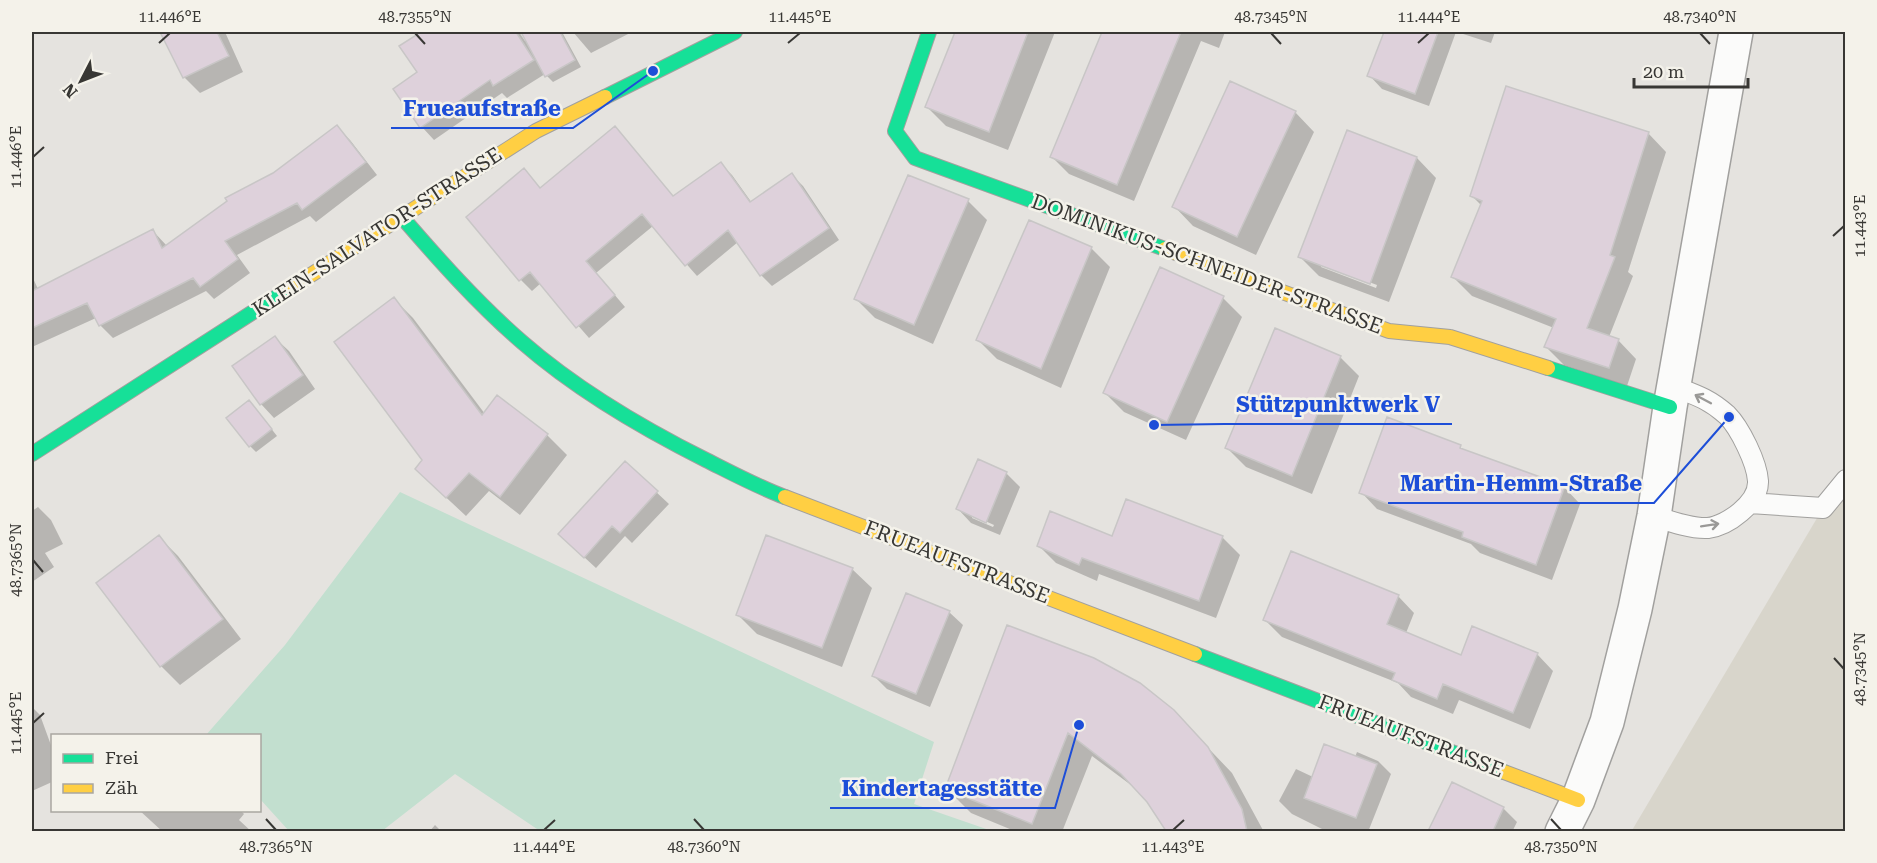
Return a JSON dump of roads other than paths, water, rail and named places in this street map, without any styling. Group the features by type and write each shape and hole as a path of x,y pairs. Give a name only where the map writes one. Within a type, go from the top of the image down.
{"street":[{"name":"KLEIN-SALVATOR-STRASSE","path":"32,454 536,131 735,32"},
{"name":"DOMINIKUS-SCHNEIDER-STRASSE","path":"929,32 895,131 915,158 1389,332 1450,337 1672,397"},
{"path":"1562,831 1578,800 1607,722 1635,609 1654,516 1672,397 1736,32"},
{"name":"FRUEAUFSTRASSE","path":"401,216 451,274 508,329 564,376 627,417 696,456 772,492 1578,800"}],"lane":[{"path":"1654,516 1708,528 1733,519 1750,503 1758,483 1752,459 1729,417 1706,398 1672,397"},
{"path":"1750,503 1823,508 1845,480"}],"place":[{"name":"Frueaufstraße","path":"653,71"},
{"name":"Martin-Hemm-Straße","path":"1729,417"},
{"name":"Stützpunktwerk V","path":"1154,425"},
{"name":"Kindertagesstätte","path":"1079,725"}]}
